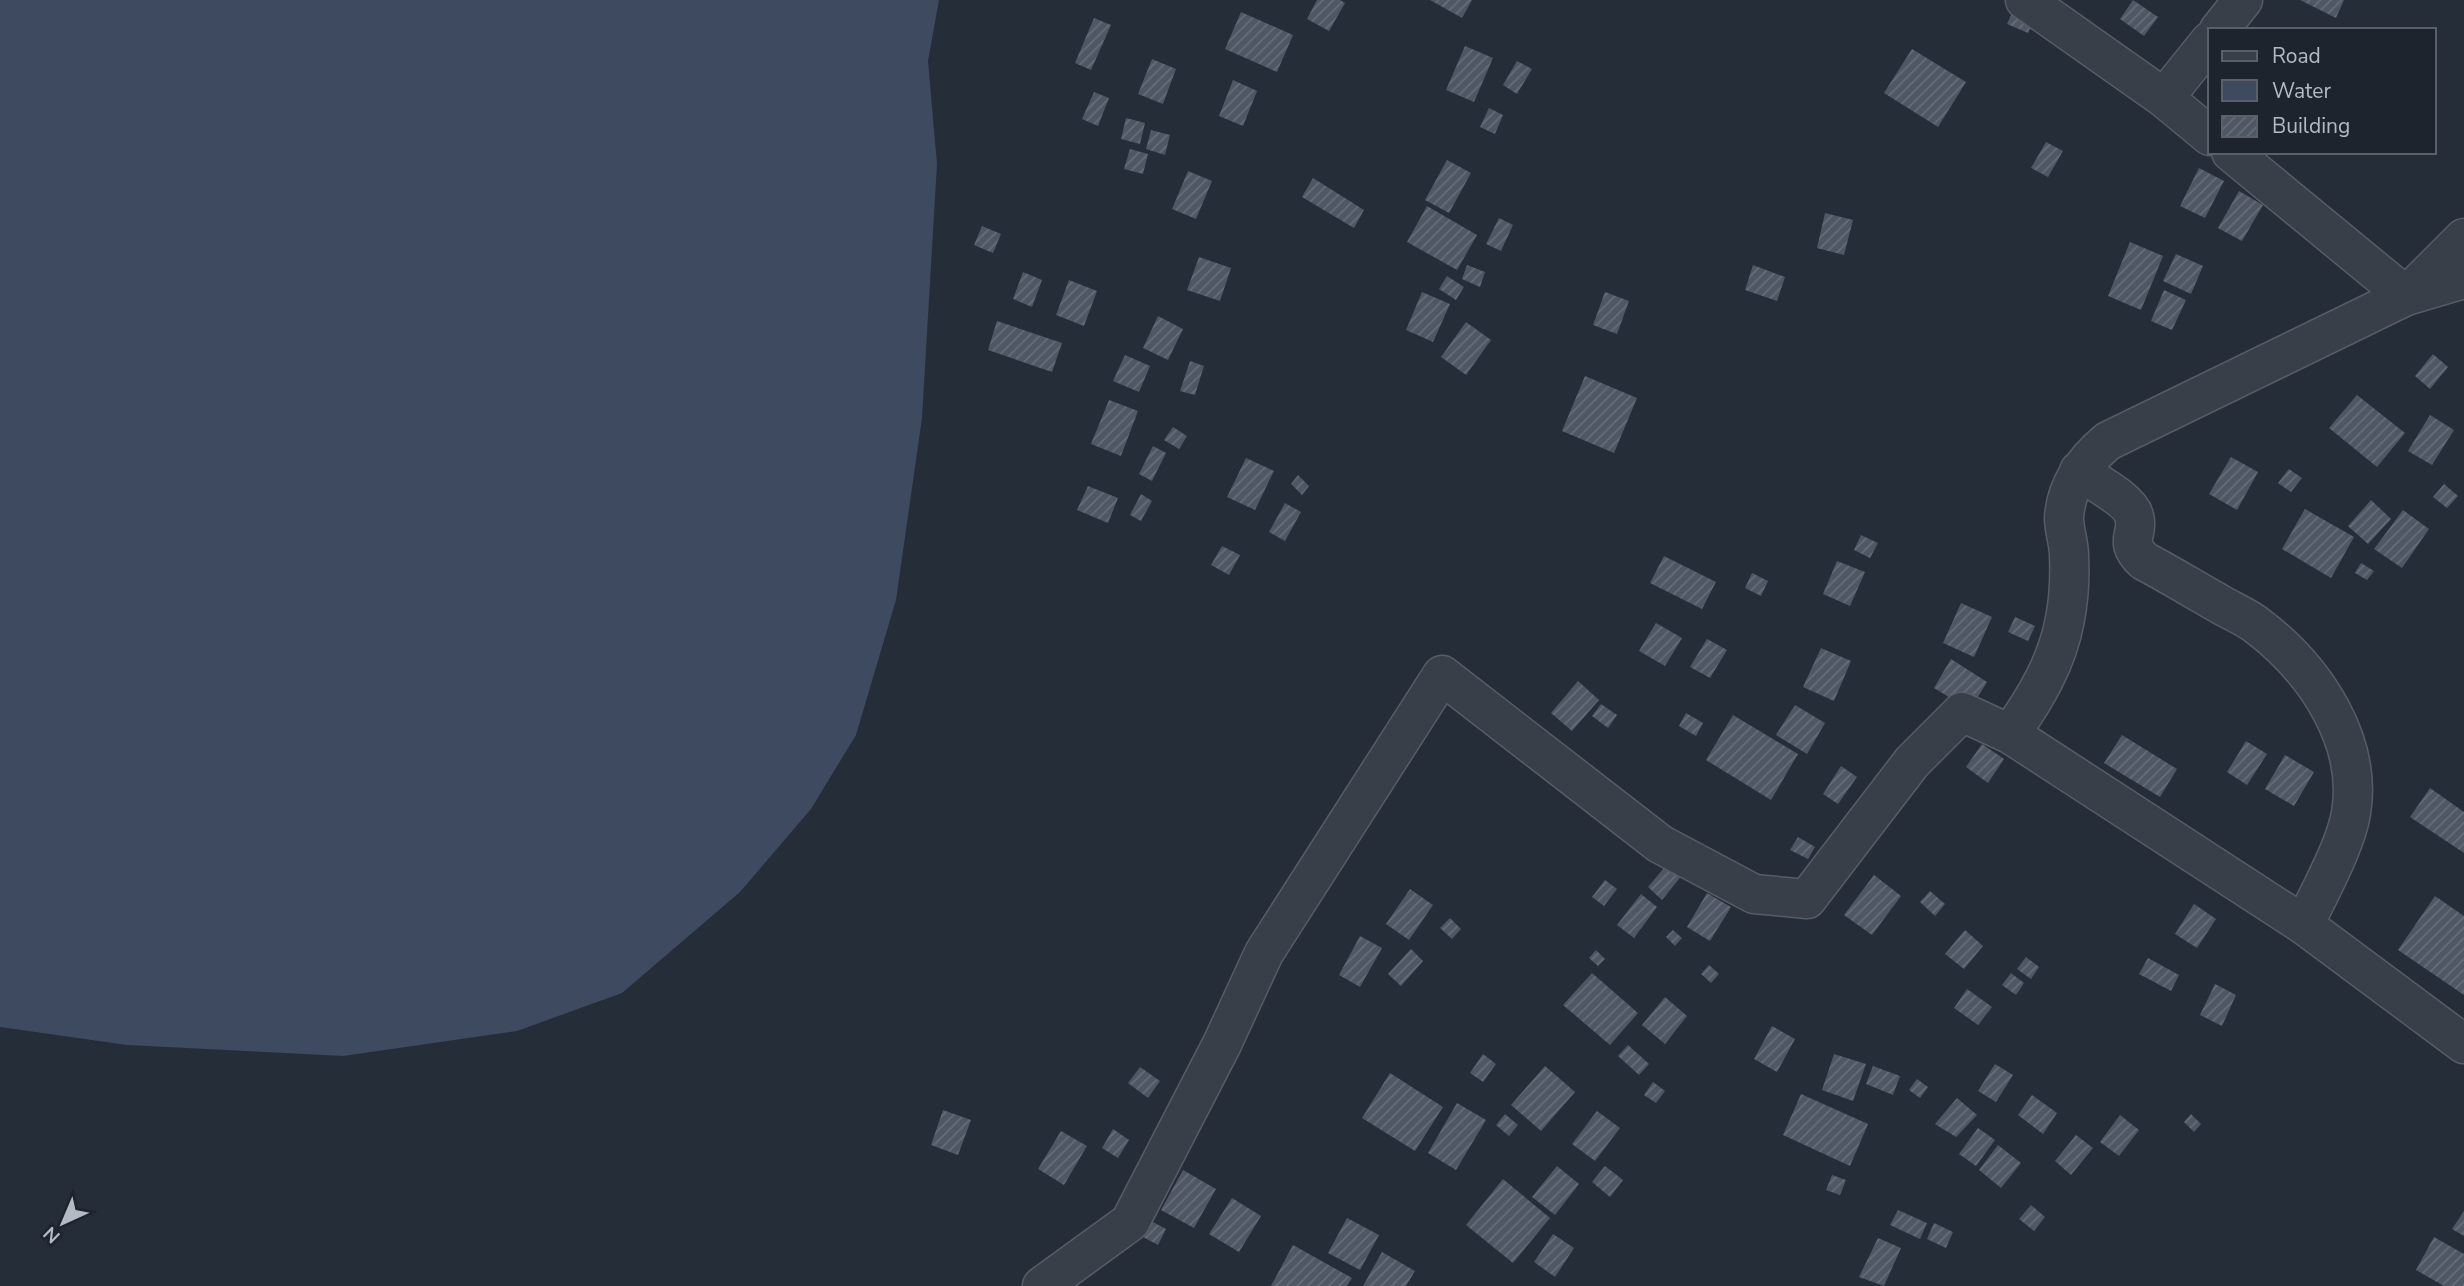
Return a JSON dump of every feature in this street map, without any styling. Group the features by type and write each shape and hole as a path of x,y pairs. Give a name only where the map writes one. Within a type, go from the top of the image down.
{"street":[{"path":"2025,0 2164,98 2208,134"},
{"path":"2221,28 2243,0"},
{"path":"2164,98 2208,43"},
{"path":"2233,154 2406,296"},
{"path":"2406,296 2464,238"},
{"path":"2010,734 2044,682 2056,653 2065,621 2070,587 2070,553 2064,519 2071,486 2092,455 2108,441 2406,296 2464,279"},
{"path":"2079,471 2130,509 2135,519 2132,539 2134,547 2144,561 2258,626 2285,650 2308,677 2341,730 2353,768 2351,815 2304,925"},
{"path":"1042,1286 1130,1222 1222,1044 1264,953 1442,675 1660,844 1754,894 1807,899 1912,762 1962,712 2010,734 2304,925 2464,1044"}],"water":[{"path":"0,0 939,0 928,61 937,164 922,418 896,600 856,735 811,809 740,892 622,993 517,1031 343,1056 127,1045 0,1027"}],"building":[{"path":"1317,0 1340,0 1345,3 1329,31 1307,19"},
{"path":"1430,0 1472,0 1462,18"},
{"path":"2133,0 2158,17 2144,36 2120,19"},
{"path":"2300,0 2344,0 2336,18"},
{"path":"2014,9 2035,18 2028,33 2007,24"},
{"path":"1241,12 1293,35 1277,72 1225,49"},
{"path":"1094,18 1111,25 1091,70 1075,63"},
{"path":"1465,46 1493,58 1474,102 1446,90"},
{"path":"1912,49 1966,82 1938,127 1884,93"},
{"path":"1152,59 1176,69 1163,104 1138,94"},
{"path":"1517,61 1532,69 1517,94 1503,85"},
{"path":"1233,80 1257,91 1243,126 1219,116"},
{"path":"1094,92 1109,98 1098,126 1082,119"},
{"path":"1489,108 1503,115 1495,134 1480,127"},
{"path":"1126,118 1145,123 1140,144 1121,139"},
{"path":"1151,130 1170,135 1165,155 1146,149"},
{"path":"2046,142 2063,151 2048,177 2031,168"},
{"path":"1130,149 1148,154 1143,174 1124,169"},
{"path":"1447,160 1471,173 1449,213 1425,200"},
{"path":"2199,168 2224,181 2205,218 2180,206"},
{"path":"1188,171 1212,181 1196,219 1172,209"},
{"path":"1313,178 1364,210 1354,228 1302,197"},
{"path":"2239,191 2263,205 2242,241 2218,228"},
{"path":"1427,206 1477,235 1457,270 1407,242"},
{"path":"1825,213 1853,220 1844,255 1817,248"},
{"path":"1499,218 1513,225 1501,251 1486,244"},
{"path":"982,226 1001,234 993,253 974,245"},
{"path":"2130,242 2163,256 2141,310 2108,296"},
{"path":"2176,254 2203,266 2191,294 2163,281"},
{"path":"1199,257 1231,268 1220,301 1187,290"},
{"path":"1467,265 1485,272 1480,287 1462,279"},
{"path":"1753,265 1785,277 1777,301 1745,290"},
{"path":"1023,272 1042,280 1032,307 1013,299"},
{"path":"1447,276 1464,287 1456,300 1439,289"},
{"path":"1069,280 1097,291 1084,326 1056,315"},
{"path":"2164,290 2186,300 2172,330 2151,321"},
{"path":"1422,292 1450,304 1433,342 1406,330"},
{"path":"1605,292 1629,301 1617,334 1593,325"},
{"path":"1158,316 1183,329 1168,360 1143,348"},
{"path":"997,321 1062,343 1052,372 988,350"},
{"path":"1466,322 1491,340 1466,375 1441,357"},
{"path":"2433,354 2448,367 2430,389 2415,376"},
{"path":"1125,355 1150,366 1139,392 1113,381"},
{"path":"1190,361 1204,366 1195,395 1180,391"},
{"path":"1585,376 1637,398 1614,453 1562,431"},
{"path":"2357,395 2405,433 2377,467 2329,428"},
{"path":"1109,400 1138,411 1121,456 1091,444"},
{"path":"2430,415 2454,430 2432,465 2408,451"},
{"path":"1173,427 1187,436 1179,449 1164,440"},
{"path":"1153,446 1166,453 1152,481 1139,474"},
{"path":"2231,457 2258,472 2237,510 2209,494"},
{"path":"1246,458 1274,471 1255,510 1227,497"},
{"path":"2289,469 2302,478 2291,492 2278,483"},
{"path":"1298,475 1309,486 1302,495 1291,484"},
{"path":"2444,484 2458,496 2447,508 2433,497"},
{"path":"1088,486 1118,498 1108,523 1077,510"},
{"path":"1141,494 1152,501 1141,521 1130,515"},
{"path":"2371,500 2391,519 2368,544 2348,526"},
{"path":"1285,503 1301,512 1285,541 1269,532"},
{"path":"2305,509 2354,537 2331,578 2282,549"},
{"path":"2403,510 2429,529 2402,568 2374,549"},
{"path":"1861,535 1878,543 1870,558 1854,550"},
{"path":"1222,546 1240,555 1229,575 1211,565"},
{"path":"1664,556 1716,582 1702,609 1650,583"},
{"path":"1837,561 1865,572 1850,606 1823,594"},
{"path":"2361,563 2374,571 2367,580 2355,573"},
{"path":"1752,573 1768,581 1761,596 1745,588"},
{"path":"1961,603 1992,617 1974,657 1943,643"},
{"path":"2015,617 2035,626 2028,641 2008,632"},
{"path":"1656,623 1682,638 1665,666 1639,651"},
{"path":"1707,639 1727,650 1710,678 1690,667"},
{"path":"1821,648 1851,661 1834,701 1803,687"},
{"path":"1951,659 1987,682 1970,710 1934,688"},
{"path":"1578,681 1599,700 1572,731 1551,713"},
{"path":"1601,704 1617,715 1608,728 1592,716"},
{"path":"1795,705 1825,723 1807,754 1776,735"},
{"path":"1686,713 1703,723 1696,736 1679,726"},
{"path":"1733,715 1798,754 1771,800 1706,760"},
{"path":"2122,735 2177,769 2160,797 2104,763"},
{"path":"2246,741 2267,754 2247,785 2227,772"},
{"path":"1982,744 2004,759 1988,783 1966,767"},
{"path":"2285,755 2314,772 2294,806 2265,789"},
{"path":"1841,766 1857,777 1838,804 1823,794"},
{"path":"2430,788 2464,812 2464,853 2410,817"},
{"path":"1798,837 1815,847 1808,859 1790,850"},
{"path":"1669,862 1683,874 1662,900 1648,887"},
{"path":"1874,875 1901,896 1872,935 1844,915"},
{"path":"1605,880 1617,889 1604,906 1592,897"},
{"path":"1410,889 1433,905 1409,940 1386,924"},
{"path":"1930,891 1945,904 1935,916 1920,902"},
{"path":"1707,893 1731,907 1710,941 1687,927"},
{"path":"1641,894 1657,907 1634,938 1617,925"},
{"path":"2435,896 2464,916 2464,995 2398,950"},
{"path":"2194,904 2216,919 2197,948 2175,934"},
{"path":"1450,918 1461,929 1452,939 1440,928"},
{"path":"1673,930 1682,938 1675,946 1666,937"},
{"path":"1965,930 1983,946 1964,969 1945,954"},
{"path":"1360,936 1382,948 1360,987 1339,975"},
{"path":"1411,949 1423,961 1401,986 1388,974"},
{"path":"1596,950 1605,959 1598,966 1589,958"},
{"path":"2026,957 2039,967 2031,979 2017,969"},
{"path":"2148,958 2179,975 2171,991 2139,974"},
{"path":"1709,965 1719,974 1711,983 1701,974"},
{"path":"1592,973 1638,1013 1610,1045 1563,1005"},
{"path":"2011,973 2024,983 2016,995 2002,985"},
{"path":"2215,984 2236,995 2222,1026 2200,1015"},
{"path":"1967,989 1992,1007 1978,1025 1954,1008"},
{"path":"1665,997 1687,1016 1665,1044 1642,1025"},
{"path":"1772,1026 1795,1039 1777,1072 1754,1059"},
{"path":"1628,1045 1649,1064 1639,1075 1618,1056"},
{"path":"1483,1054 1496,1064 1483,1082 1470,1073"},
{"path":"1834,1054 1866,1064 1853,1101 1822,1090"},
{"path":"1995,1064 2013,1075 1996,1102 1978,1091"},
{"path":"1545,1066 1575,1092 1541,1131 1511,1105"},
{"path":"1873,1066 1900,1076 1893,1095 1866,1084"},
{"path":"1140,1067 1160,1081 1148,1098 1128,1083"},
{"path":"1390,1073 1443,1107 1415,1151 1362,1118"},
{"path":"1917,1079 1928,1087 1920,1098 1909,1090"},
{"path":"1653,1082 1665,1091 1656,1103 1644,1095"},
{"path":"1801,1094 1868,1124 1850,1166 1783,1135"},
{"path":"2032,1095 2057,1113 2043,1134 2018,1115"},
{"path":"1957,1098 1977,1115 1956,1137 1935,1124"},
{"path":"1457,1103 1486,1120 1456,1170 1428,1153"},
{"path":"943,1110 971,1120 958,1155 931,1145"},
{"path":"1597,1111 1620,1128 1595,1161 1572,1144"},
{"path":"1505,1114 1518,1125 1509,1136 1496,1125"},
{"path":"2191,1114 2201,1124 2194,1132 2184,1122"},
{"path":"2120,1115 2139,1130 2119,1156 2100,1142"},
{"path":"1978,1128 1995,1140 1976,1166 1959,1154"},
{"path":"1113,1129 1129,1140 1118,1158 1102,1148"},
{"path":"1061,1131 1087,1146 1064,1185 1038,1169"},
{"path":"2076,1135 2093,1148 2071,1175 2055,1161"},
{"path":"1998,1145 2021,1163 2001,1188 1979,1170"},
{"path":"1557,1166 1579,1184 1555,1215 1532,1197"},
{"path":"1605,1166 1623,1180 1610,1197 1592,1182"},
{"path":"1183,1170 1216,1189 1194,1228 1161,1210"},
{"path":"1832,1175 1846,1180 1840,1195 1826,1190"},
{"path":"1503,1179 1550,1218 1513,1263 1466,1225"},
{"path":"1232,1198 1261,1216 1239,1252 1209,1234"},
{"path":"2031,1205 2045,1217 2034,1231 2019,1219"},
{"path":"1898,1210 1927,1223 1920,1239 1890,1225"},
{"path":"2464,1211 2464,1236 2452,1229"},
{"path":"1347,1218 1379,1235 1360,1270 1328,1253"},
{"path":"1151,1221 1166,1229 1158,1245 1143,1237"},
{"path":"1934,1223 1953,1232 1946,1248 1927,1239"},
{"path":"1553,1234 1574,1248 1555,1277 1534,1262"},
{"path":"2434,1237 2464,1254 2464,1286 2444,1286 2416,1270"},
{"path":"1878,1238 1901,1248 1884,1286 1859,1277"},
{"path":"1293,1245 1352,1278 1347,1286 1271,1286"},
{"path":"1382,1252 1415,1271 1406,1286 1363,1286"}]}
